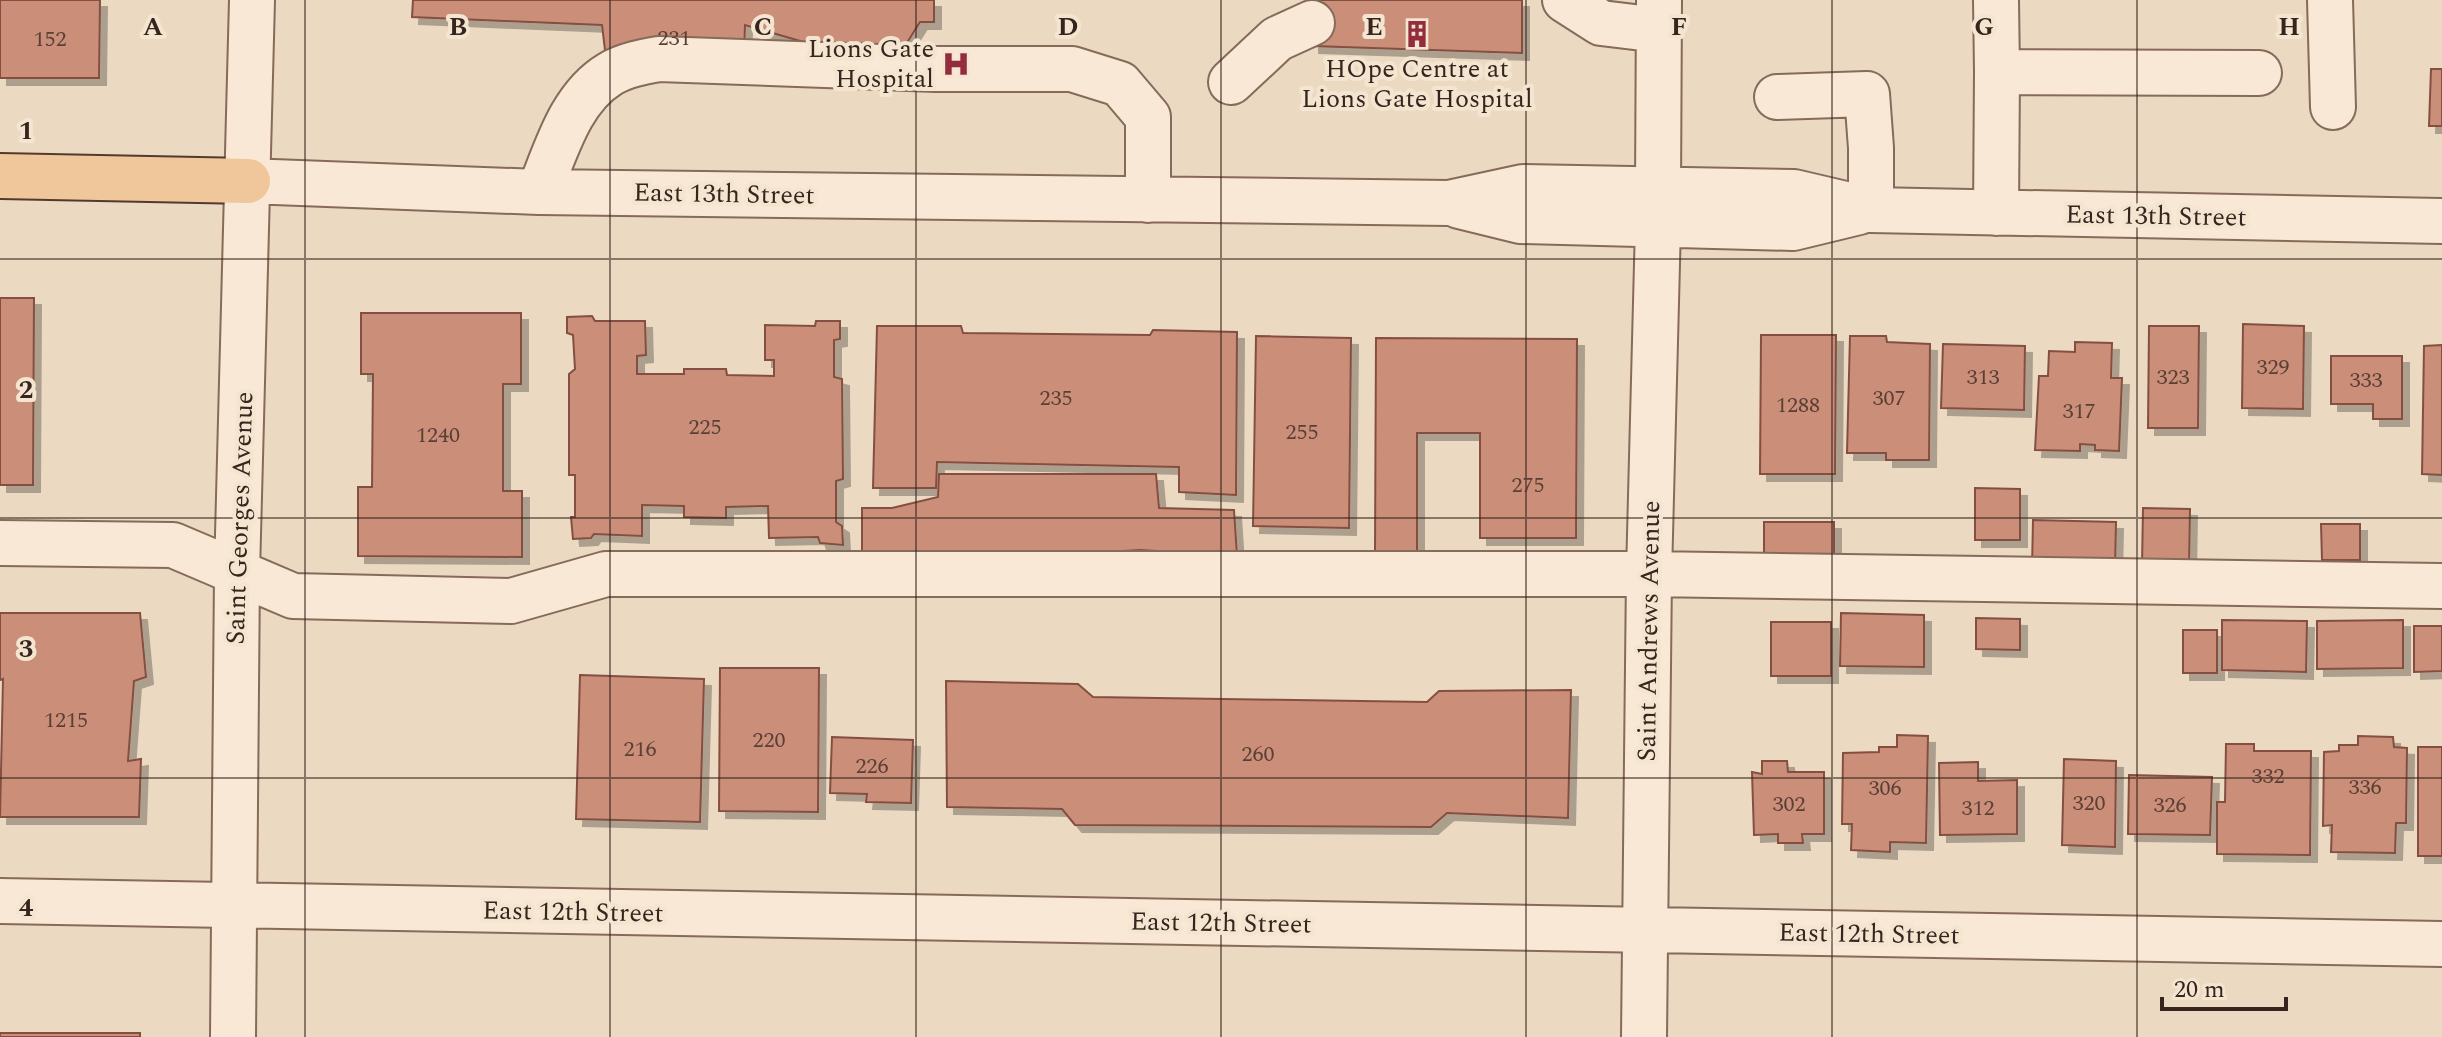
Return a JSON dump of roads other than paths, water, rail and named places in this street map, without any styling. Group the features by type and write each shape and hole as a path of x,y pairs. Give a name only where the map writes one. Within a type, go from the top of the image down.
{"main road":[{"name":"East 13th Street","path":"0,176 248,181"}],"street":[{"name":"Saint Georges Avenue","path":"233,1037 237,573 252,0"},
{"path":"1565,0 1601,23 1659,15"},
{"path":"1996,0 1996,213"},
{"path":"2330,0 2333,107"},
{"name":"Saint Andrews Avenue","path":"1644,1037 1659,15"},
{"path":"1231,82 1277,39 1312,23"},
{"path":"539,192 565,128 591,89 611,73 633,64 659,59 936,69 1072,69 1120,84 1148,117 1148,200"},
{"path":"1997,72 2259,73"},
{"path":"1777,97 1867,94 1871,210"},
{"name":"East 13th Street","path":"248,181 539,192 1449,203 1520,221 1658,208 1793,228 1871,210 2442,221"},
{"path":"0,543 173,545 293,596 511,601 606,574 1649,574 2442,586"},
{"name":"East 12th Street","path":"0,901 2442,944"}],"place":[{"name":"HOpe Centre at Lions Gate Hospital","path":"1417,34"},
{"name":"Lions Gate Hospital","path":"956,64"}]}
